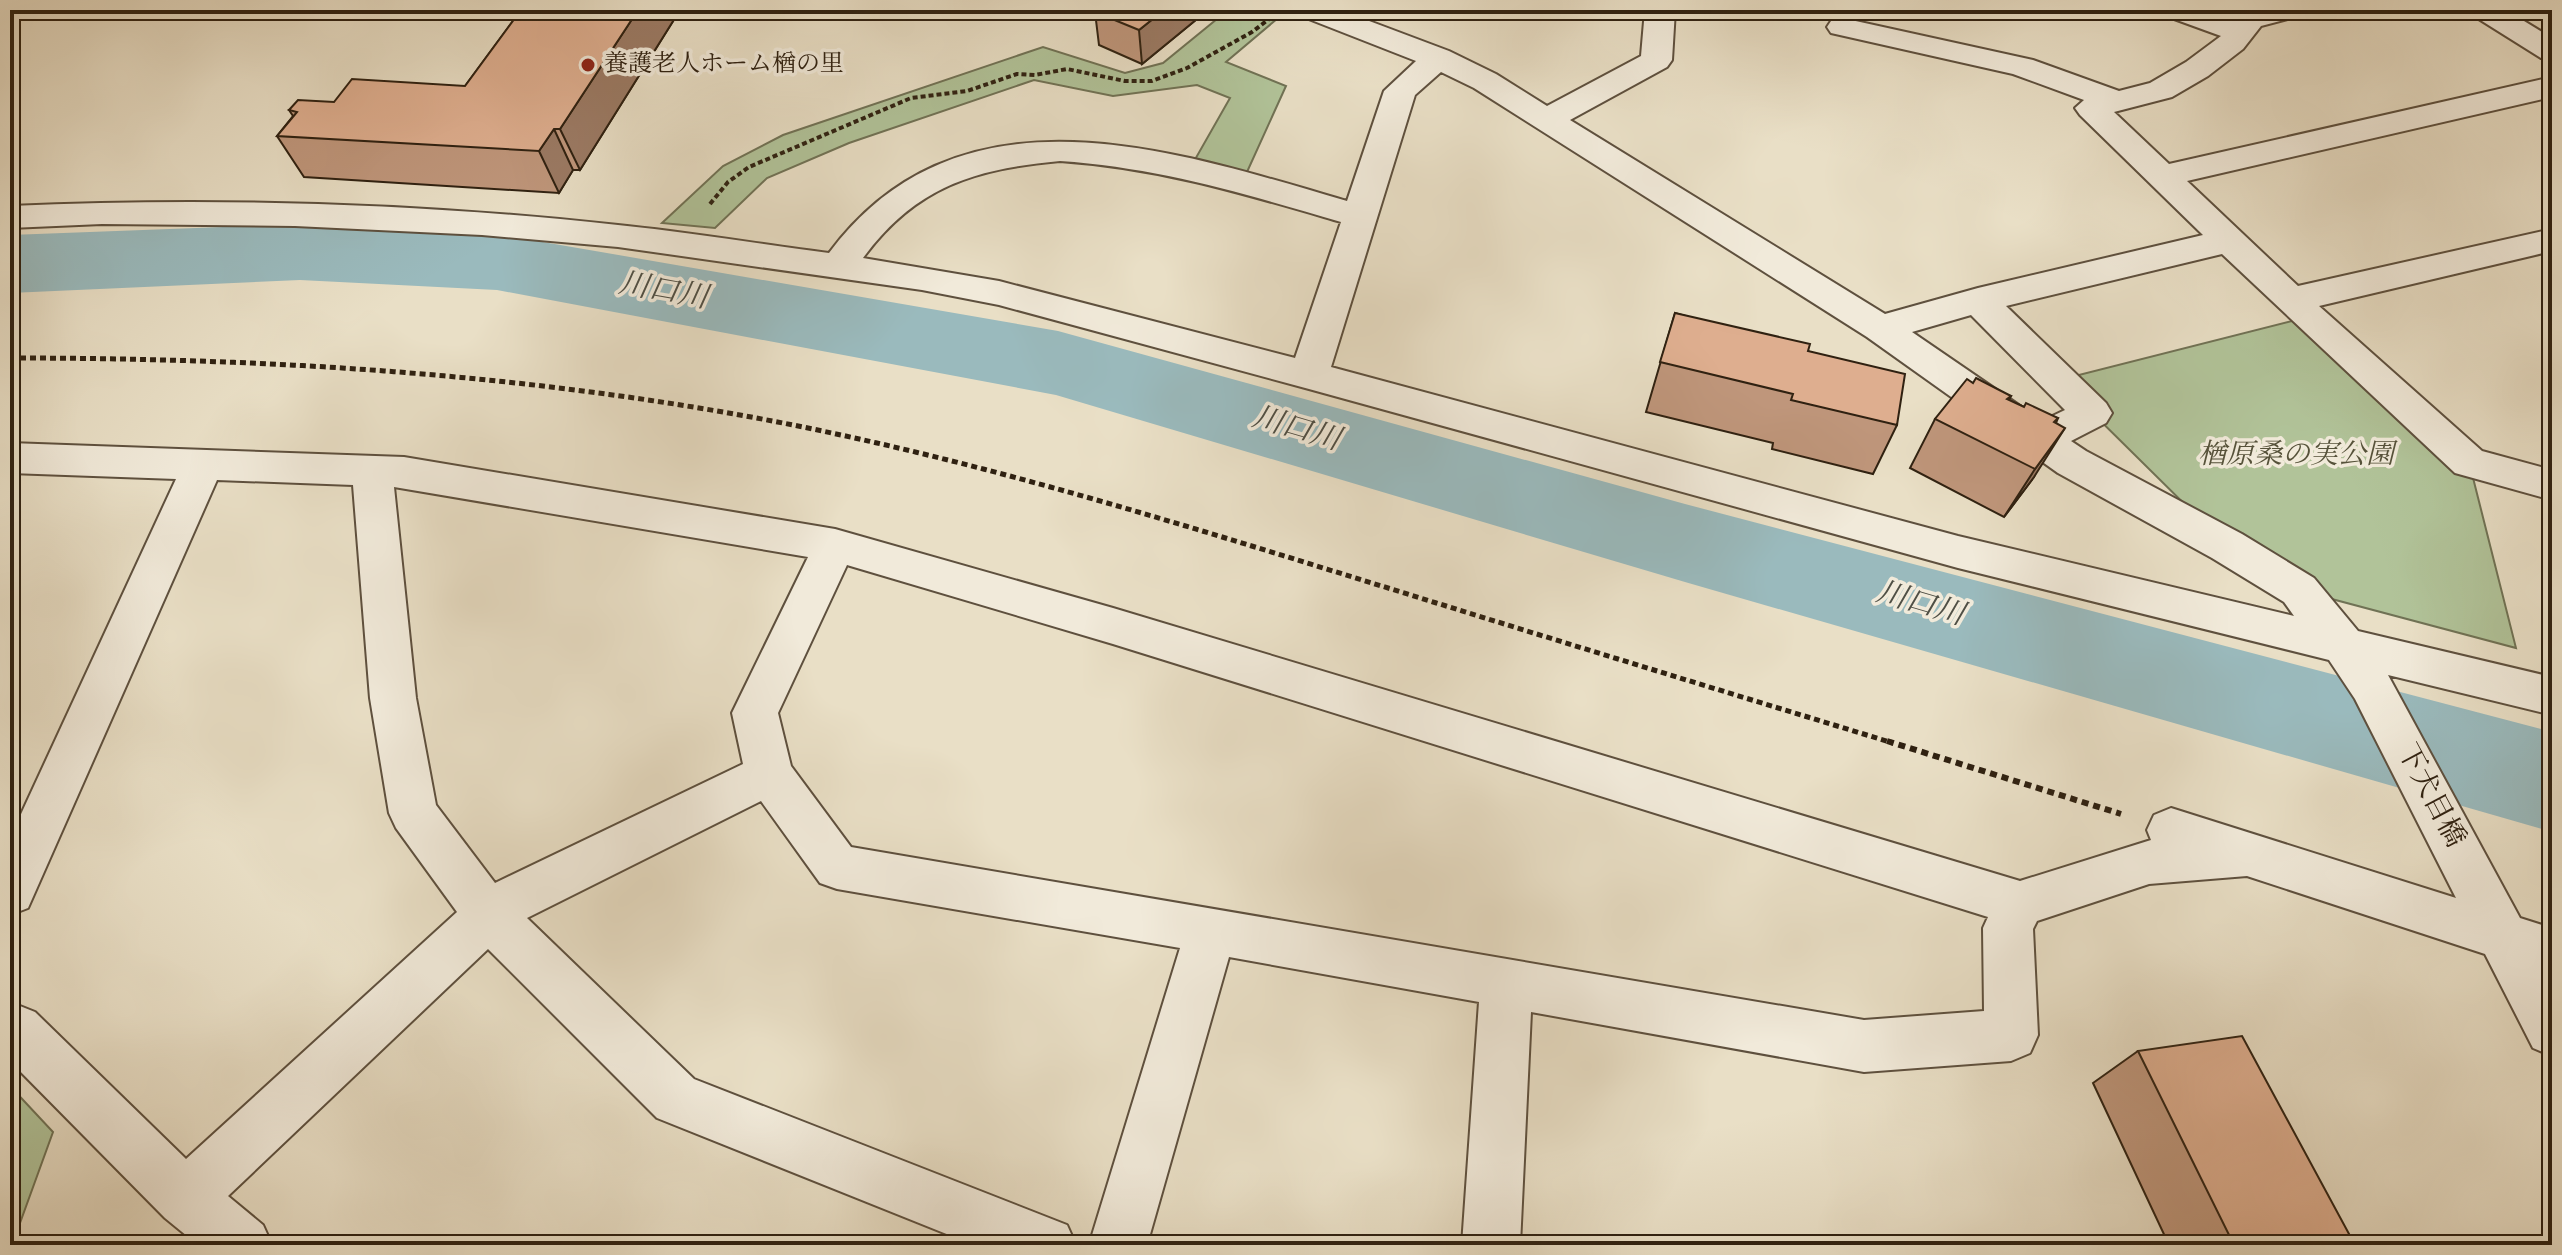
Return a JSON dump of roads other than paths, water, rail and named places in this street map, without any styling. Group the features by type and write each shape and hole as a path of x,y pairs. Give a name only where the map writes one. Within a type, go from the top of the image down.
{"street":[{"name":"下犬目橋","path":"1312,10 1438,58 1485,81 1880,328 2072,462 2227,546 2299,590 2342,643 2371,686 2552,1030"},
{"path":"1547,119 1656,60 1660,10"},
{"path":"2177,10 2240,32"},
{"path":"2288,10 2250,19 2232,42 2161,90 2091,108 2228,241 2469,462 2552,485"},
{"path":"2485,10 2552,51"},
{"path":"1842,27 2022,67 2117,101"},
{"path":"1309,375 1400,91 1438,58"},
{"path":"2161,176 2552,87"},
{"path":"838,266 862,232 891,205 937,178 987,159 1035,149 1078,149 1130,155 1359,216"},
{"path":"10,217 200,214 420,221 618,236 838,266 999,293 1958,552 2552,696"},
{"path":"1880,328 1978,300 2228,241"},
{"path":"2292,300 2551,242"},
{"path":"1978,300 2092,413 2040,440"},
{"path":"10,458 404,472 835,545 1113,626 2020,904 2149,862 2245,855"},
{"path":"10,892 204,463"},
{"path":"372,471 393,698 413,813 489,915 676,1099 1047,1245"},
{"path":"835,545 755,713 769,774 837,867 1864,1046 2011,1035 2008,928 2020,904"},
{"path":"185,1198 489,915 520,894 769,774"},
{"path":"2171,830 2245,855 2496,922 2552,952"},
{"path":"1118,1245 1211,930"},
{"path":"1491,1245 1506,984"},
{"path":"10,1028 16,1030 185,1198 243,1245"}],"waterway":[{"name":"川口川","path":"10,264 300,252 497,262 1058,363 1685,543 2552,782"}],"place":[{"name":"養護老人ホーム楢の里","path":"588,65"}],"park label":[{"name":"楢原桑の実公園","path":"2296,456"}]}
